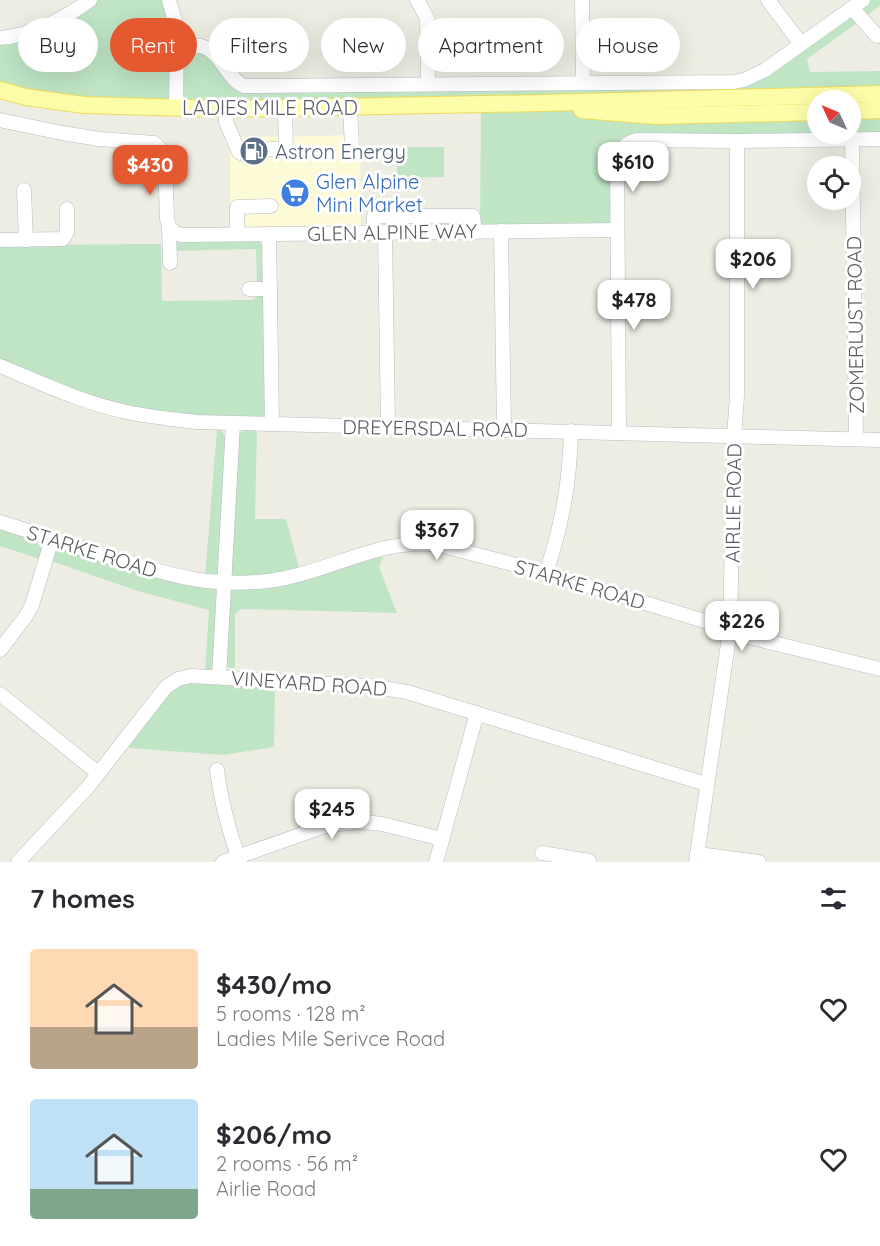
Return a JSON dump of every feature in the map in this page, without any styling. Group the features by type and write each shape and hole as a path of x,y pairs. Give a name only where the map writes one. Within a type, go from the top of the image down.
{"main road":[{"name":"LADIES MILE ROAD","path":"0,90 26,97 84,105 225,109 285,116 350,107 880,94"},
{"name":"LADIES MILE ROAD","path":"542,104 597,112 655,116 807,112"},
{"path":"861,111 880,110"}],"street":[{"path":"0,38 30,32 56,22 90,0"},
{"path":"169,0 175,18"},
{"path":"417,0 427,18 428,84"},
{"path":"582,0 583,82"},
{"path":"768,0 801,44"},
{"path":"197,46 210,50 236,82 244,86 734,82 754,76 857,4 877,36"},
{"path":"176,108 177,72"},
{"path":"350,107 352,148"},
{"path":"225,109 226,122 239,152 243,154"},
{"path":"266,151 286,149 285,116"},
{"path":"0,120 71,135 154,143 164,152 165,158 166,219 169,227 170,263"},
{"path":"861,139 880,139"},
{"path":"619,433 617,158 624,146 637,140 807,140"},
{"name":"AIRLIE ROAD","path":"697,858 730,630 734,436 738,375 737,141"},
{"name":"ZOMERLUST ROAD","path":"852,144 856,439"},
{"path":"24,190 26,240"},
{"path":"237,234 237,207 271,206"},
{"path":"0,240 63,239 67,232 67,209"},
{"path":"388,427 379,233 373,217 473,216 474,231"},
{"name":"GLEN ALPINE WAY","path":"169,227 182,235 617,230"},
{"path":"501,231 504,430"},
{"path":"269,234 272,424"},
{"path":"249,289 270,289"},
{"name":"DREYERSDAL ROAD","path":"0,366 50,387 126,412 196,422 880,440"},
{"path":"219,677 233,424"},
{"path":"546,573 558,537 568,493 571,431"},
{"name":"STARKE ROAD","path":"0,522 174,576 223,583 270,581 302,575 373,551 413,543 440,545 546,573 730,630 748,638 880,669"},
{"path":"0,650 32,605 52,539"},
{"name":"VINEYARD ROAD","path":"18,862 98,773 169,684 191,676 382,687 477,713 706,784"},
{"path":"0,694 98,773"},
{"path":"436,862 477,713"},
{"path":"217,770 225,818 239,859"},
{"path":"223,862 239,859 325,826 346,823 382,824 442,839"},
{"path":"542,853 565,860 589,861"},
{"path":"697,858 759,862"}],"shaded area":[{"path":"360,135 361,233 230,234 230,137"}],"green space":[{"path":"90,0 169,0 172,18 110,18 110,72 197,72 197,47 209,58 209,72 225,72 236,82 734,82 863,0 880,0 880,6 807,59 810,72 880,71 880,94 861,95 861,90 807,90 807,97 750,99 807,110 807,141 624,146 617,230 480,232 481,104 225,109 0,90 0,38 18,30 18,72 98,72 98,18 47,18"},
{"path":"880,110 880,139 861,140 861,111"},
{"path":"397,147 444,147 444,177 397,178"},
{"path":"254,239 264,247 265,281 262,284 257,283 256,249 176,251 174,242"},
{"path":"161,244 162,301 253,300 260,294 265,296 267,409 263,416 256,420 174,417 95,398 0,359 0,245"},
{"path":"248,429 257,430 255,519 286,519 300,571 270,577 232,576 230,573 237,437"},
{"path":"217,430 221,430 226,438 219,573 216,576 205,577"},
{"path":"0,525 39,541 42,552 40,559 0,546"},
{"path":"63,548 215,589 217,592 213,669 205,672 209,610 138,591 51,561 56,551"},
{"path":"382,554 383,558 379,567 397,613 242,609 235,614 235,673 228,667 226,616 231,590"},
{"path":"176,680 275,681 274,747 223,755 130,748 122,742"}],"tunnel":[{"path":"243,154 263,153"}],"place":[{"name":"Astron Energy","path":"254,151"},
{"name":"Glen Alpine Mini Market","path":"295,193"}]}
